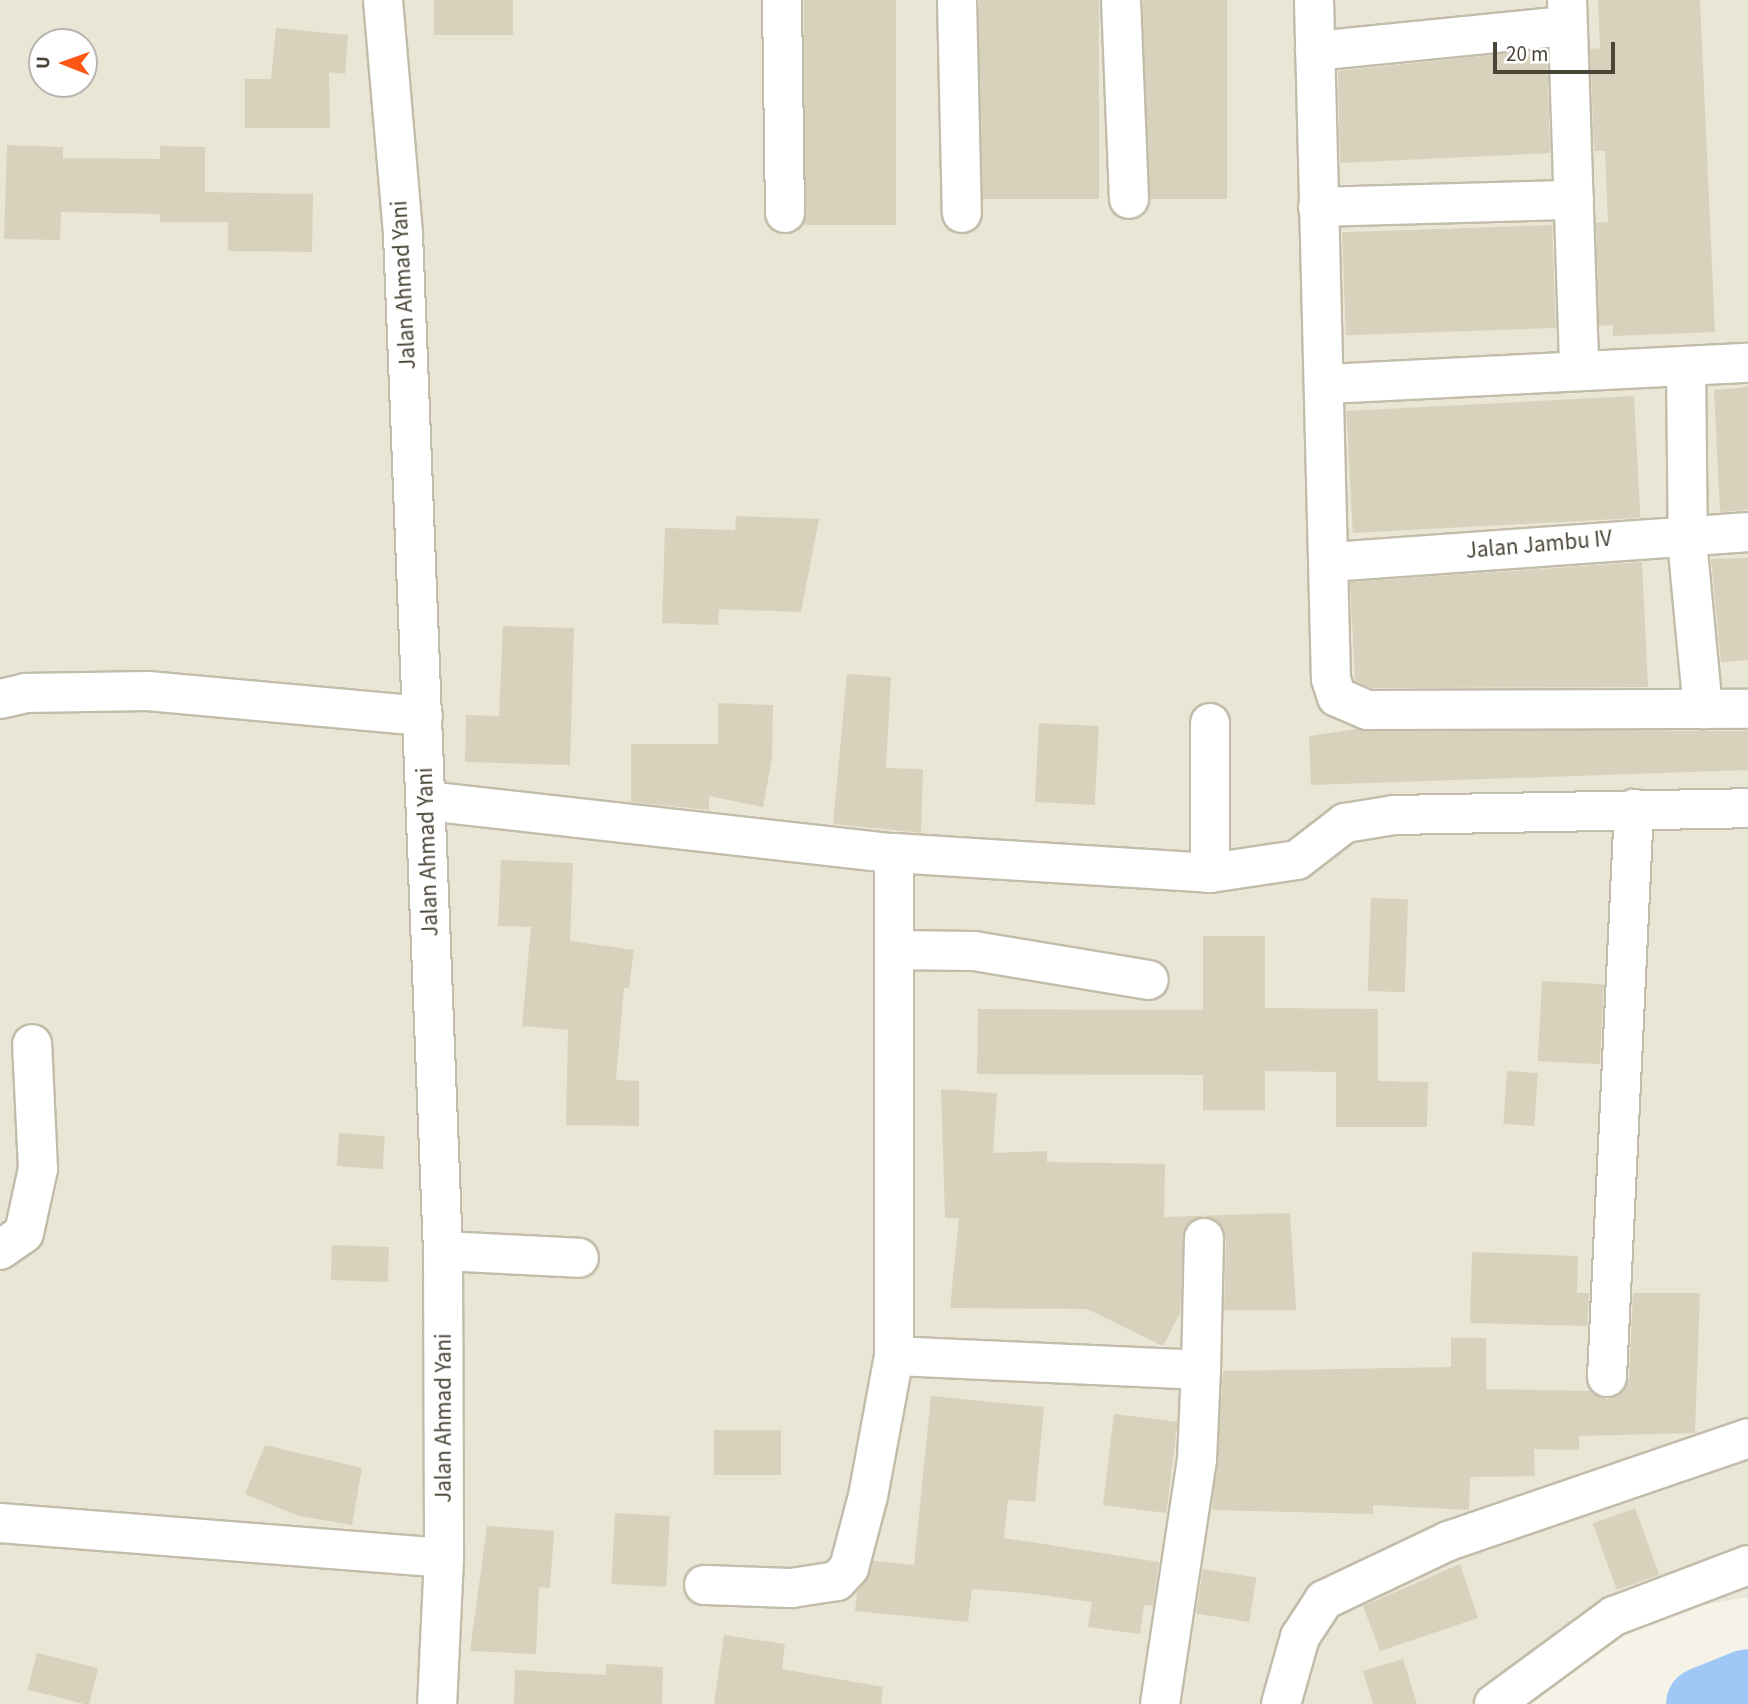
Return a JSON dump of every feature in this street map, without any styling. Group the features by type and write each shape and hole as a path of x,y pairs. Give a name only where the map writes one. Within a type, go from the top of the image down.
{"street":[{"name":"Jalan Ahmad Yani","path":"383,0 403,234 428,801 443,1251 444,1558 438,1704"},
{"path":"782,0 785,213"},
{"path":"957,0 962,213"},
{"path":"1121,0 1129,199"},
{"path":"1314,0 1318,207 1327,384 1331,679 1337,697 1347,704 1367,710 1748,709"},
{"path":"1315,51 1567,13 1579,370"},
{"path":"1318,207 1574,200"},
{"path":"1327,384 1748,363"},
{"path":"1686,367 1688,533 1703,709"},
{"name":"Jalan Jambu IV","path":"1330,562 1688,533 1748,532"},
{"path":"0,699 25,693 148,691 423,716"},
{"path":"1210,723 1210,873"},
{"path":"428,801 894,853 1210,873 1297,860 1345,823 1362,819 1634,809 1748,808"},
{"path":"1607,1377 1634,809"},
{"path":"704,1585 828,1585 845,1574 868,1496 894,1356 894,853"},
{"path":"894,950 974,951 1149,980"},
{"path":"0,1250 24,1233 38,1169 32,1044"},
{"path":"1160,1704 1197,1460 1204,1238"},
{"path":"443,1251 579,1258"},
{"path":"894,1356 1201,1370"},
{"path":"1281,1704 1300,1637 1324,1600 1448,1541 1748,1438"},
{"path":"0,1523 444,1558"},
{"path":"1494,1704 1614,1616 1748,1565"}],"shaded area":[{"path":"0,0 1748,0 1748,1597 1625,1618 1513,1704 0,1704"}],"building":[{"path":"434,0 513,0 513,35 434,35"},
{"path":"804,0 896,0 896,225 804,225"},
{"path":"979,0 1099,0 1099,199 979,199"},
{"path":"1143,0 1227,0 1227,199 1143,199"},
{"path":"1598,0 1700,0 1715,332 1613,336 1613,325 1599,326 1596,223 1608,222 1605,151 1594,151 1590,49 1600,48"},
{"path":"276,28 348,35 345,74 329,72 330,128 245,128 245,79 271,79"},
{"path":"1547,51 1550,153 1340,163 1338,71"},
{"path":"7,145 63,147 63,158 160,159 160,146 205,147 205,192 313,194 312,252 228,251 228,222 160,222 160,214 61,212 60,240 4,239"},
{"path":"1552,225 1556,328 1346,335 1342,232"},
{"path":"1748,387 1748,510 1720,512 1714,390"},
{"path":"1634,396 1640,518 1353,533 1346,411"},
{"path":"736,516 819,519 801,612 719,609 718,625 662,623 665,528 735,530"},
{"path":"1748,558 1748,660 1721,662 1711,559"},
{"path":"1642,562 1648,687 1372,688 1355,681 1350,582"},
{"path":"503,626 574,628 570,765 465,762 466,715 499,716"},
{"path":"847,674 891,677 886,768 923,769 921,833 833,824"},
{"path":"718,703 773,705 772,758 763,807 709,796 709,810 631,802 631,744 718,744"},
{"path":"1039,723 1099,726 1095,805 1035,802"},
{"path":"1357,729 1748,731 1748,770 1311,785 1309,736"},
{"path":"501,860 573,863 570,941 634,950 629,988 624,988 616,1080 639,1081 639,1126 566,1125 568,1030 522,1026 531,927 498,926"},
{"path":"1371,898 1408,899 1405,992 1368,991"},
{"path":"1203,936 1265,936 1265,1008 1378,1009 1378,1081 1428,1082 1427,1127 1336,1127 1336,1072 1265,1071 1265,1110 1203,1110 1203,1075 977,1074 978,1009 1203,1010"},
{"path":"1542,981 1604,984 1600,1064 1538,1061"},
{"path":"1507,1071 1538,1073 1534,1126 1503,1124"},
{"path":"941,1089 997,1093 993,1153 1047,1151 1047,1162 1165,1164 1164,1217 1290,1213 1296,1310 1224,1310 1226,1238 1216,1220 1204,1216 1185,1227 1180,1313 1163,1346 1087,1309 950,1308 959,1218 945,1218"},
{"path":"339,1133 385,1136 383,1169 337,1166"},
{"path":"332,1245 389,1247 388,1282 331,1280"},
{"path":"1472,1252 1578,1256 1577,1293 1589,1293 1587,1326 1470,1323"},
{"path":"1633,1293 1700,1293 1695,1433 1579,1436 1579,1450 1534,1449 1535,1476 1470,1477 1469,1510 1373,1505 1373,1514 1212,1510 1223,1371 1451,1367 1451,1338 1486,1338 1486,1389 1591,1391 1607,1399 1618,1396 1629,1379"},
{"path":"931,1396 1044,1407 1035,1502 1008,1500 1004,1538 1159,1562 1153,1606 1144,1605 1140,1634 1088,1627 1092,1602 1028,1593 972,1589 968,1622 855,1611 857,1592 873,1561 914,1565"},
{"path":"1114,1414 1178,1422 1166,1513 1103,1505"},
{"path":"714,1430 781,1430 781,1475 714,1475"},
{"path":"265,1445 362,1468 352,1525 299,1516 245,1494"},
{"path":"1635,1508 1659,1575 1617,1590 1593,1523"},
{"path":"615,1513 670,1516 666,1587 611,1584"},
{"path":"487,1526 554,1531 550,1588 539,1587 536,1654 470,1651"},
{"path":"1460,1564 1478,1618 1380,1651 1363,1606"},
{"path":"1203,1569 1256,1577 1249,1622 1196,1613"},
{"path":"724,1635 785,1644 782,1669 883,1687 881,1704 714,1704"},
{"path":"37,1653 98,1668 89,1704 28,1690"},
{"path":"1403,1659 1417,1704 1373,1704 1363,1671"},
{"path":"606,1664 663,1667 662,1704 514,1704 515,1670 606,1675"}],"waterway":[{"path":"1703,1704 1748,1686"}]}
